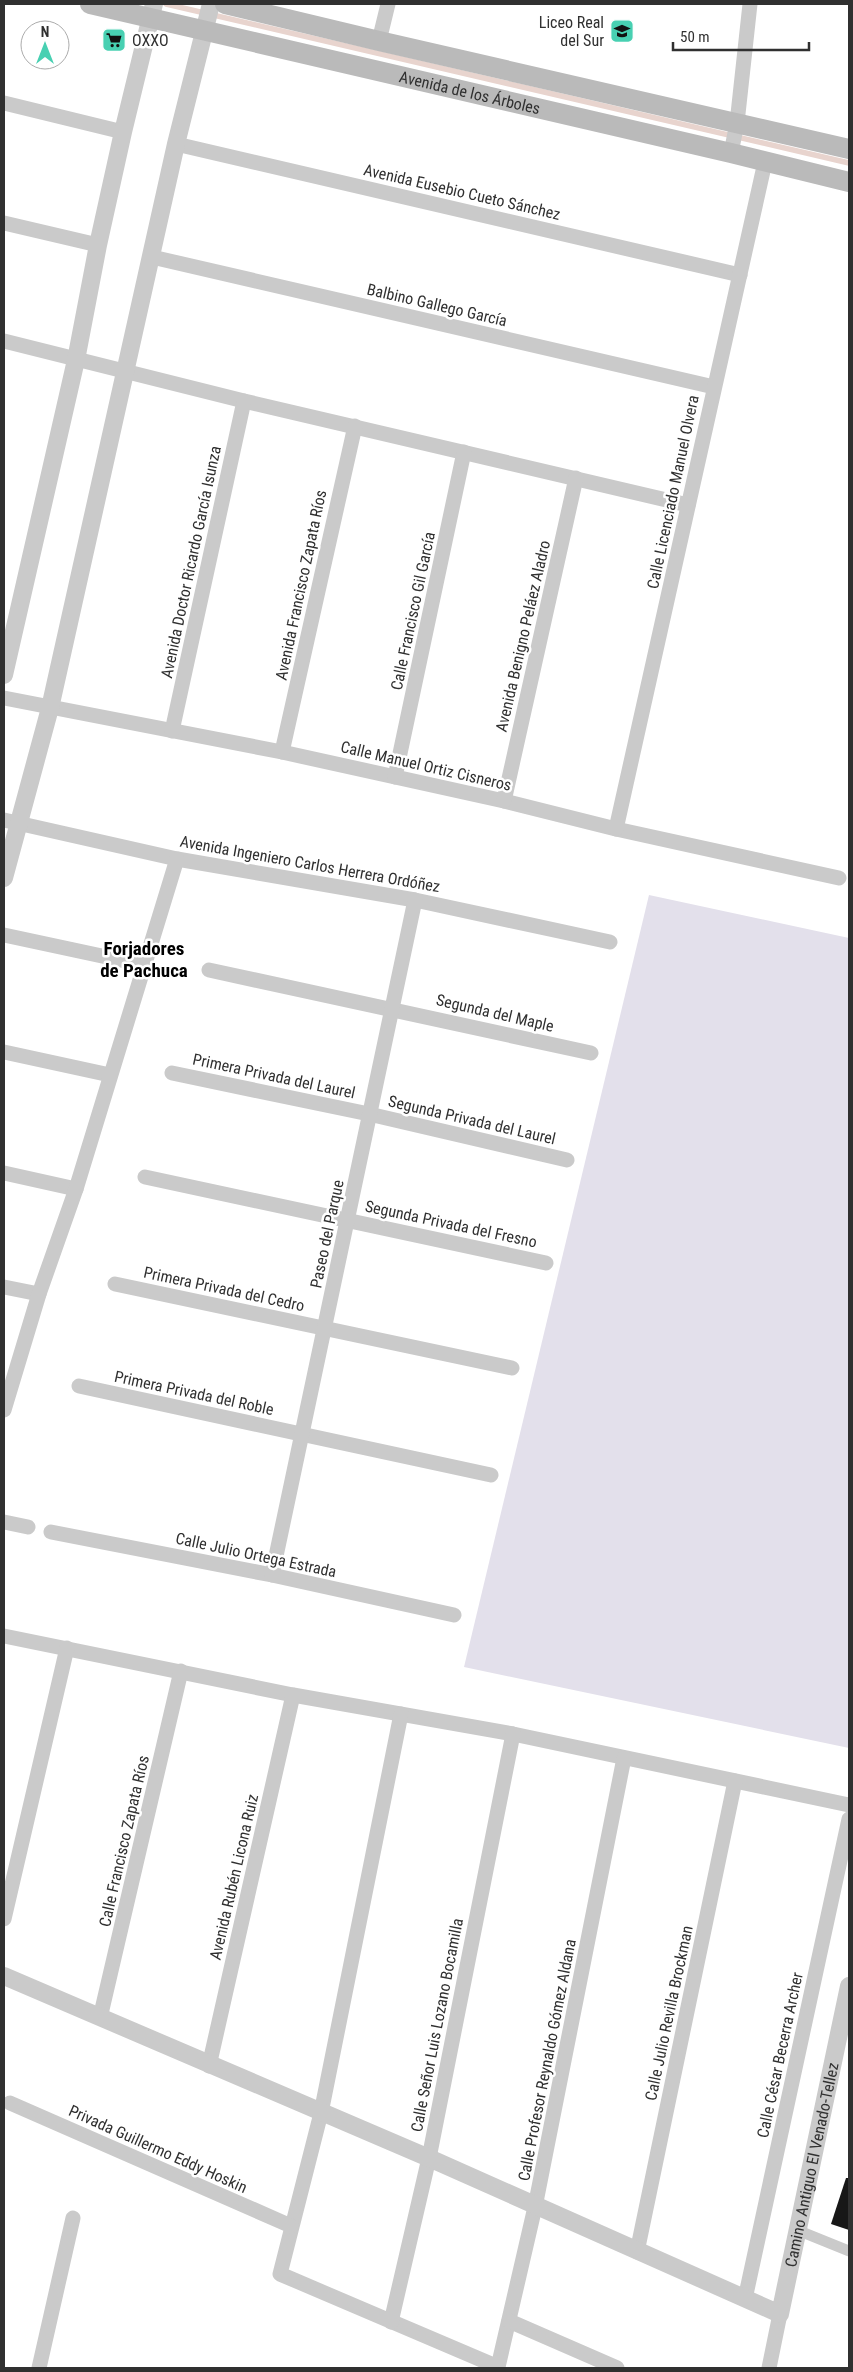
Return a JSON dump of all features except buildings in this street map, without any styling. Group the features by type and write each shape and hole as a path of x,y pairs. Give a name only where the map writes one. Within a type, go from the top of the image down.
{"main road":[{"name":"Avenida de los Árboles","path":"90,4 152,11 204,32 731,153 849,182"},
{"name":"Avenida de los Árboles","path":"225,4 276,10 379,42 849,149"}],"street":[{"path":"4,878 12,822 50,708 127,372 176,144 211,4"},
{"path":"379,42 388,4"},
{"path":"731,153 737,123 750,4"},
{"path":"4,675 76,360 123,132 152,11"},
{"path":"4,104 123,132"},
{"name":"Avenida Eusebio Cueto Sánchez","path":"176,144 740,275"},
{"name":"Calle Licenciado Manuel Olvera","path":"616,829 765,162"},
{"path":"4,223 98,246"},
{"name":"Balbino Gallego García","path":"152,257 714,387"},
{"path":"4,341 244,401 688,505"},
{"name":"Avenida Doctor Ricardo García Isunza","path":"172,731 244,401"},
{"name":"Avenida Francisco Zapata Ríos","path":"282,752 354,426"},
{"name":"Calle Francisco Gil García","path":"395,777 464,452"},
{"name":"Avenida Benigno Peláez Aladro","path":"504,801 576,478"},
{"name":"Calle Manuel Ortiz Cisneros","path":"4,698 282,752 839,878"},
{"name":"Avenida Ingeniero Carlos Herrera Ordóñez","path":"12,822 177,858 415,900 610,942"},
{"path":"4,1409 39,1294 76,1189 177,858"},
{"name":"Paseo del Parque","path":"272,1575 326,1328 415,900"},
{"path":"4,935 144,966"},
{"name":"Segunda del Maple","path":"209,970 392,1008 591,1053"},
{"path":"4,1052 110,1074"},
{"name":"Primera Privada del Laurel","path":"172,1073 369,1114"},
{"name":"Segunda Privada del Laurel","path":"369,1114 567,1160"},
{"path":"4,1173 76,1189"},
{"name":"Segunda Privada del Fresno","path":"145,1177 546,1263"},
{"name":"Primera Privada del Cedro","path":"115,1284 512,1368"},
{"path":"4,1287 39,1294"},
{"name":"Primera Privada del Roble","path":"80,1386 491,1475"},
{"path":"4,1522 28,1527"},
{"name":"Calle Julio Ortega Estrada","path":"51,1532 272,1575 454,1615"},
{"path":"4,1636 293,1695 513,1734 849,1805"},
{"path":"4,1919 67,1648"},
{"name":"Calle Francisco Zapata Ríos","path":"100,2018 181,1671"},
{"name":"Avenida Rubén Licona Ruiz","path":"210,2066 293,1695"},
{"path":"391,2322 280,2274 321,2113 401,1714"},
{"name":"Calle Señor Luis Lozano Bocamilla","path":"391,2322 429,2158 513,1734"},
{"name":"Calle Profesor Reynaldo Gómez Aldana","path":"391,2322 498,2367 535,2207 624,1758"},
{"name":"Calle Julio Revilla Brockman","path":"637,2252 735,1781"},
{"name":"Calle César Becerra Archer","path":"745,2300 849,1819"},
{"path":"4,1976 210,2066 429,2158 535,2207 780,2314 769,2368"},
{"name":"Camino Antiguo El Venado-Tellez","path":"780,2314 849,1986"},
{"name":"Privada Guillermo Eddy Hoskin","path":"10,2103 291,2226"},
{"path":"39,2368 73,2218"},
{"path":"797,2230 849,2251"},
{"path":"509,2321 617,2368"}],"shaded area":[{"path":"649,895 849,938 849,1748 464,1667"}],"waterway":[{"path":"166,4 849,163"}],"place":[{"name":"Liceo Real del Sur","path":"622,31"},
{"name":"OXXO","path":"114,40"}],"district":[{"name":"Forjadores de Pachuca","path":"144,959"}]}
